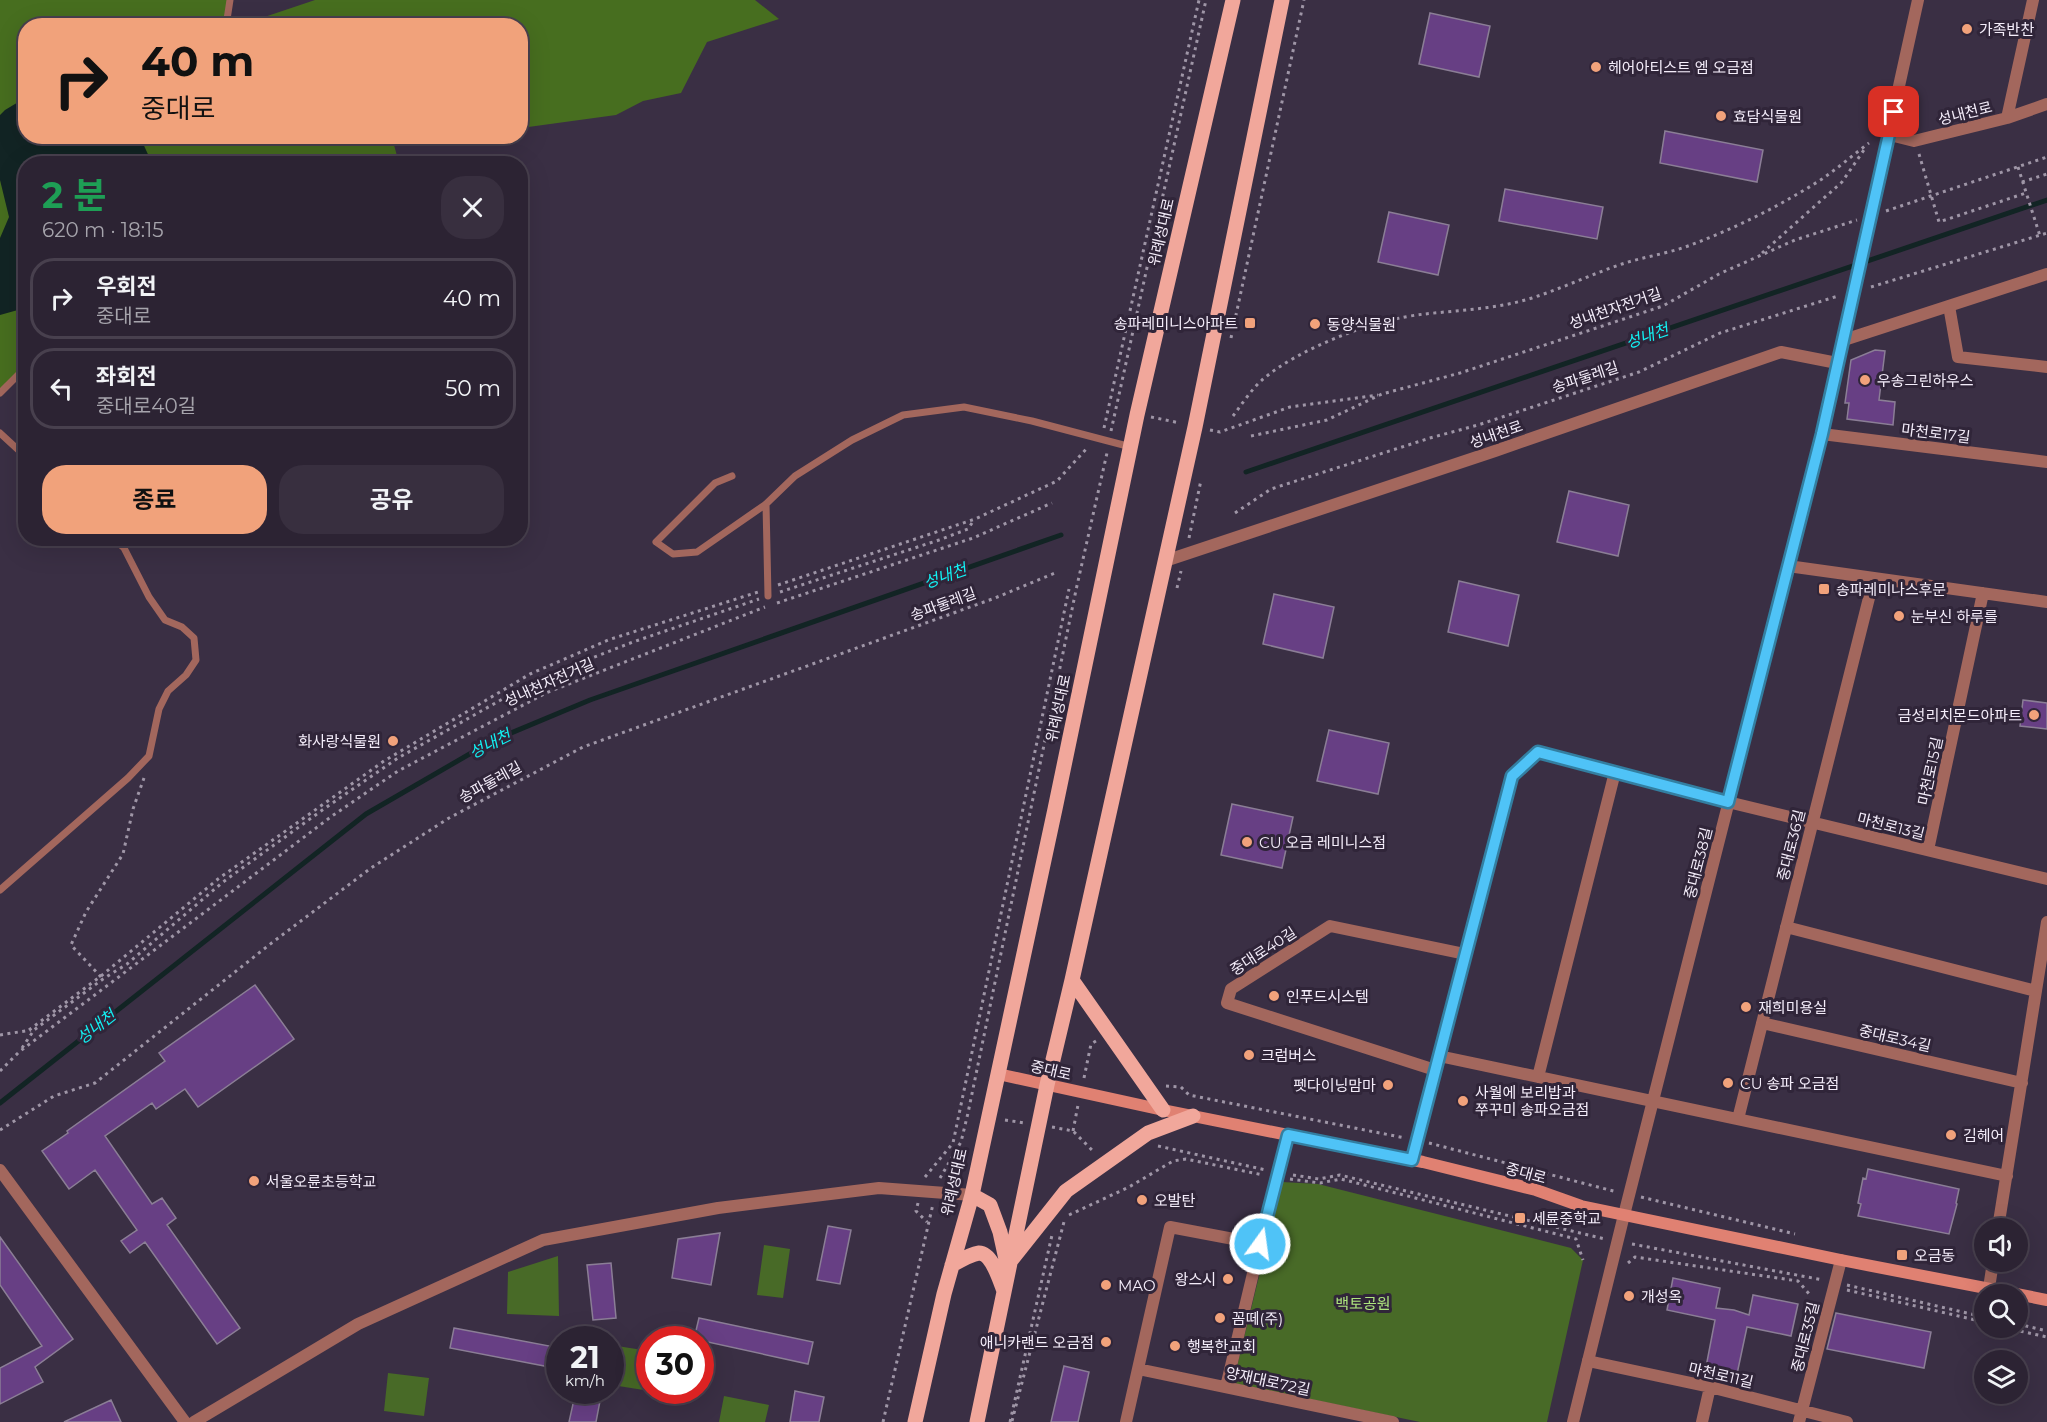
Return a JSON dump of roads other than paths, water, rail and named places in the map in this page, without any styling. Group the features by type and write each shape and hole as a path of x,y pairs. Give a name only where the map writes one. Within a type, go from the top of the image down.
{"main road":[{"name":"위례성대로","path":"915,1422 952,1264 972,1195 1137,415 1233,0"},
{"path":"977,1422 1047,1085 1195,427 1282,0"},
{"path":"1072,980 1163,1110"},
{"name":"중대로","path":"998,1074 1412,1160 1536,1190 1581,1206 1974,1285"},
{"path":"1010,1266 1066,1191 1148,1133 1194,1116"},
{"path":"972,1195 990,1205 1010,1266"},
{"path":"952,1264 978,1253 987,1256 996,1270 1004,1291"},
{"name":"중대로","path":"2028,1296 2047,1300"}],"street":[{"name":"중대로38길","path":"1623,1215 1822,434 1890,135 1918,0"},
{"path":"2007,118 2033,0"},
{"name":"성내천로","path":"1890,135 1914,141 2007,118 2047,104"},
{"path":"1844,336 2047,274"},
{"path":"1948,306 1958,357 2047,367"},
{"name":"성내천로","path":"1165,561 1495,451 1781,352 1837,363"},
{"name":"마천로17길","path":"1822,434 2047,462"},
{"path":"1788,566 2047,602"},
{"name":"중대로36길","path":"1738,1119 1874,578"},
{"name":"마천로15길","path":"1928,850 1983,593"},
{"path":"1412,1160 1512,776 1538,752 1728,802"},
{"path":"1538,1077 1615,772"},
{"name":"마천로13길","path":"1728,802 2047,879"},
{"path":"2000,1218 2047,922"},
{"name":"중대로40길","path":"1435,1070 1227,1003 1231,989 1330,926 1466,954"},
{"path":"1786,927 2036,992"},
{"name":"중대로34길","path":"1762,1023 2022,1083"},
{"path":"1439,1056 2007,1176"},
{"path":"1226,1388 1288,1135"},
{"path":"0,1170 185,1422"},
{"path":"194,1422 358,1324 543,1240 718,1208 879,1188 972,1195"},
{"path":"1574,1422 1623,1215"},
{"path":"1126,1422 1170,1227 1260,1244"},
{"name":"중대로35길","path":"1801,1416 1839,1286 1841,1260"},
{"name":"마천로11길","path":"1588,1361 1710,1387 1801,1416 1847,1422"},
{"name":"양재대로72길","path":"1138,1369 1393,1422"},
{"path":"1702,1422 1710,1387"}],"lane":[{"path":"227,18 230,0"},
{"path":"0,393 18,375"},
{"path":"732,476 715,483 656,542 673,554 697,552 766,504 795,476 852,440 903,415 964,407 1032,421 1131,447"},
{"path":"0,433 18,450"},
{"path":"766,504 768,593"},
{"path":"0,890 128,778 149,756 159,709 168,691 186,675 195,660 194,638 182,627 165,620 149,597 122,546"}],"waterway":[{"name":"성내천","path":"1246,472 2047,200"},
{"name":"성내천","path":"0,1103 366,814 492,741 590,700 1061,535"}],"place":[{"name":"가족반찬","path":"1967,29"},
{"name":"헤어아티스트 엠 오금점","path":"1596,67"},
{"name":"효담식물원","path":"1721,116"},
{"name":"송파레미니스아파트","path":"1250,323"},
{"name":"동양식물원","path":"1315,324"},
{"name":"우송그린하우스","path":"1865,380"},
{"name":"송파레미나스후문","path":"1824,589"},
{"name":"눈부신 하루를","path":"1899,616"},
{"name":"금성리치몬드아파트","path":"2034,715"},
{"name":"화사랑식물원","path":"393,741"},
{"name":"CU 오금 레미니스점","path":"1247,842"},
{"name":"인푸드시스템","path":"1274,996"},
{"name":"재희미용실","path":"1746,1007"},
{"name":"크럼버스","path":"1249,1055"},
{"name":"CU 송파 오금점","path":"1728,1083"},
{"name":"펫다이닝맘마","path":"1388,1085"},
{"name":"사월에 보리밥과 쭈꾸미 송파오금점","path":"1463,1101"},
{"name":"김헤어","path":"1951,1135"},
{"name":"서울오륜초등학교","path":"254,1181"},
{"name":"오발탄","path":"1142,1200"},
{"name":"세륜중학교","path":"1520,1218"},
{"name":"오금동","path":"1902,1255"},
{"name":"왕스시","path":"1228,1279"},
{"name":"MAO","path":"1106,1285"},
{"name":"개성옥","path":"1629,1296"},
{"name":"꼼떼(주)","path":"1220,1318"},
{"name":"애니카랜드 오금점","path":"1106,1342"},
{"name":"행복한교회","path":"1175,1346"}],"park label":[{"name":"백토공원","path":"1363,1303"}]}
